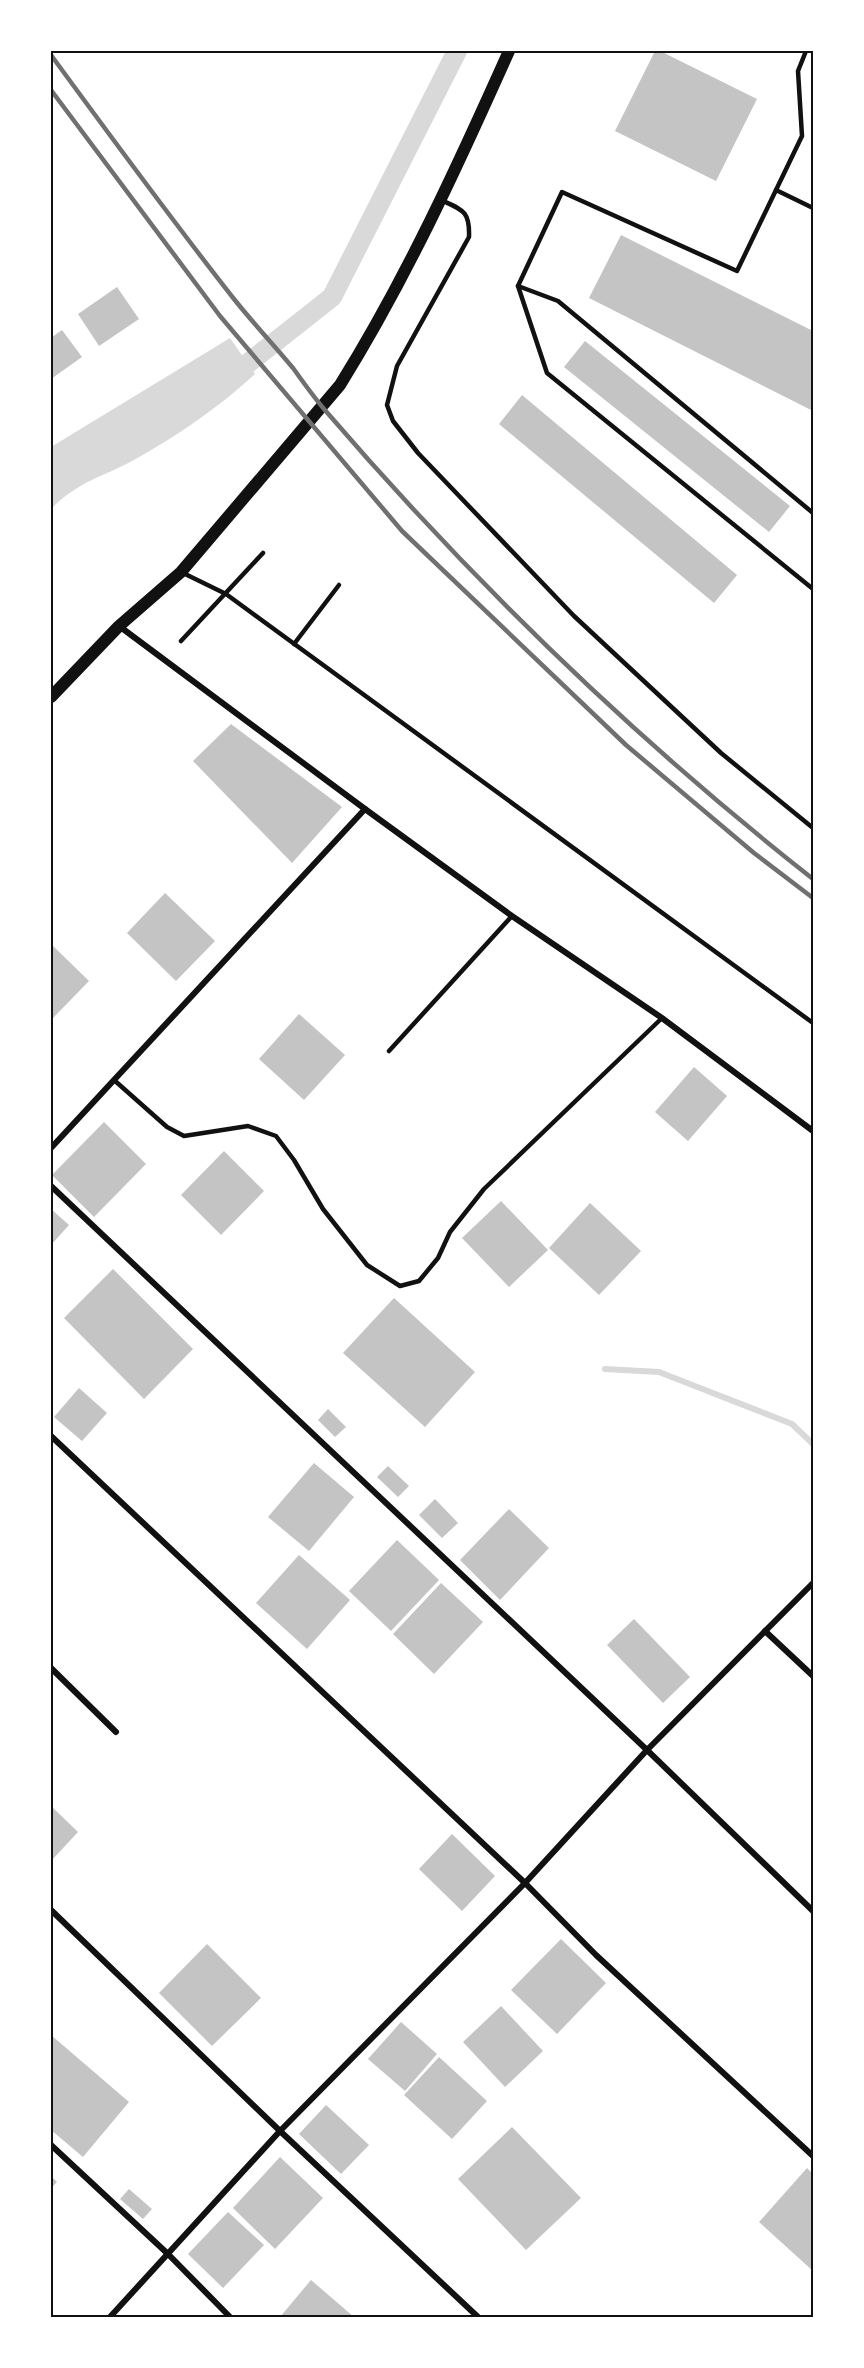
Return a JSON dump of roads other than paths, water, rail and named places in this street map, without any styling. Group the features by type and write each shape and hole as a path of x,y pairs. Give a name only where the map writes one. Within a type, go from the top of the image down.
{"main road":[{"path":"51,697 119,626 182,572 340,385 358,356 441,200 510,51"}],"street":[{"path":"119,626 512,916 662,1018 813,1131"},
{"path":"51,1148 365,809"},
{"path":"51,1186 647,1750 813,1911"},
{"path":"51,1436 525,1882 596,1955 813,2156"},
{"path":"110,2317 280,2132 525,1882 647,1750 813,1583"},
{"path":"765,1631 813,1676"},
{"path":"51,1668 116,1732"},
{"path":"51,1910 280,2132 478,2317"},
{"path":"51,2145 168,2254 230,2317"}],"lane":[{"path":"806,51 798,71 802,136 737,271 562,192 518,286 547,373 813,590"},
{"path":"776,190 813,208"},
{"path":"441,200 463,210 470,220 469,237 398,366 387,405 393,421 417,453 574,616 721,753 813,828"},
{"path":"518,286 558,301 813,513"},
{"path":"182,640 263,553"},
{"path":"182,572 226,594 813,1023"},
{"path":"294,644 339,585"},
{"path":"389,1051 512,916"},
{"path":"114,1080 167,1127 184,1136 248,1126 276,1136 294,1160 323,1209 368,1265 400,1286 420,1281 438,1258 450,1232 484,1189 662,1018"}],"waterway":[{"path":"228,379 332,297 457,51"},
{"path":"605,1369 659,1372 792,1424 813,1444"}],"railway":[{"path":"51,55 234,299 293,368 324,409 437,535 557,656 619,714 682,771 813,879"},
{"path":"51,90 220,316 402,531 626,745 754,853 813,898"}]}
